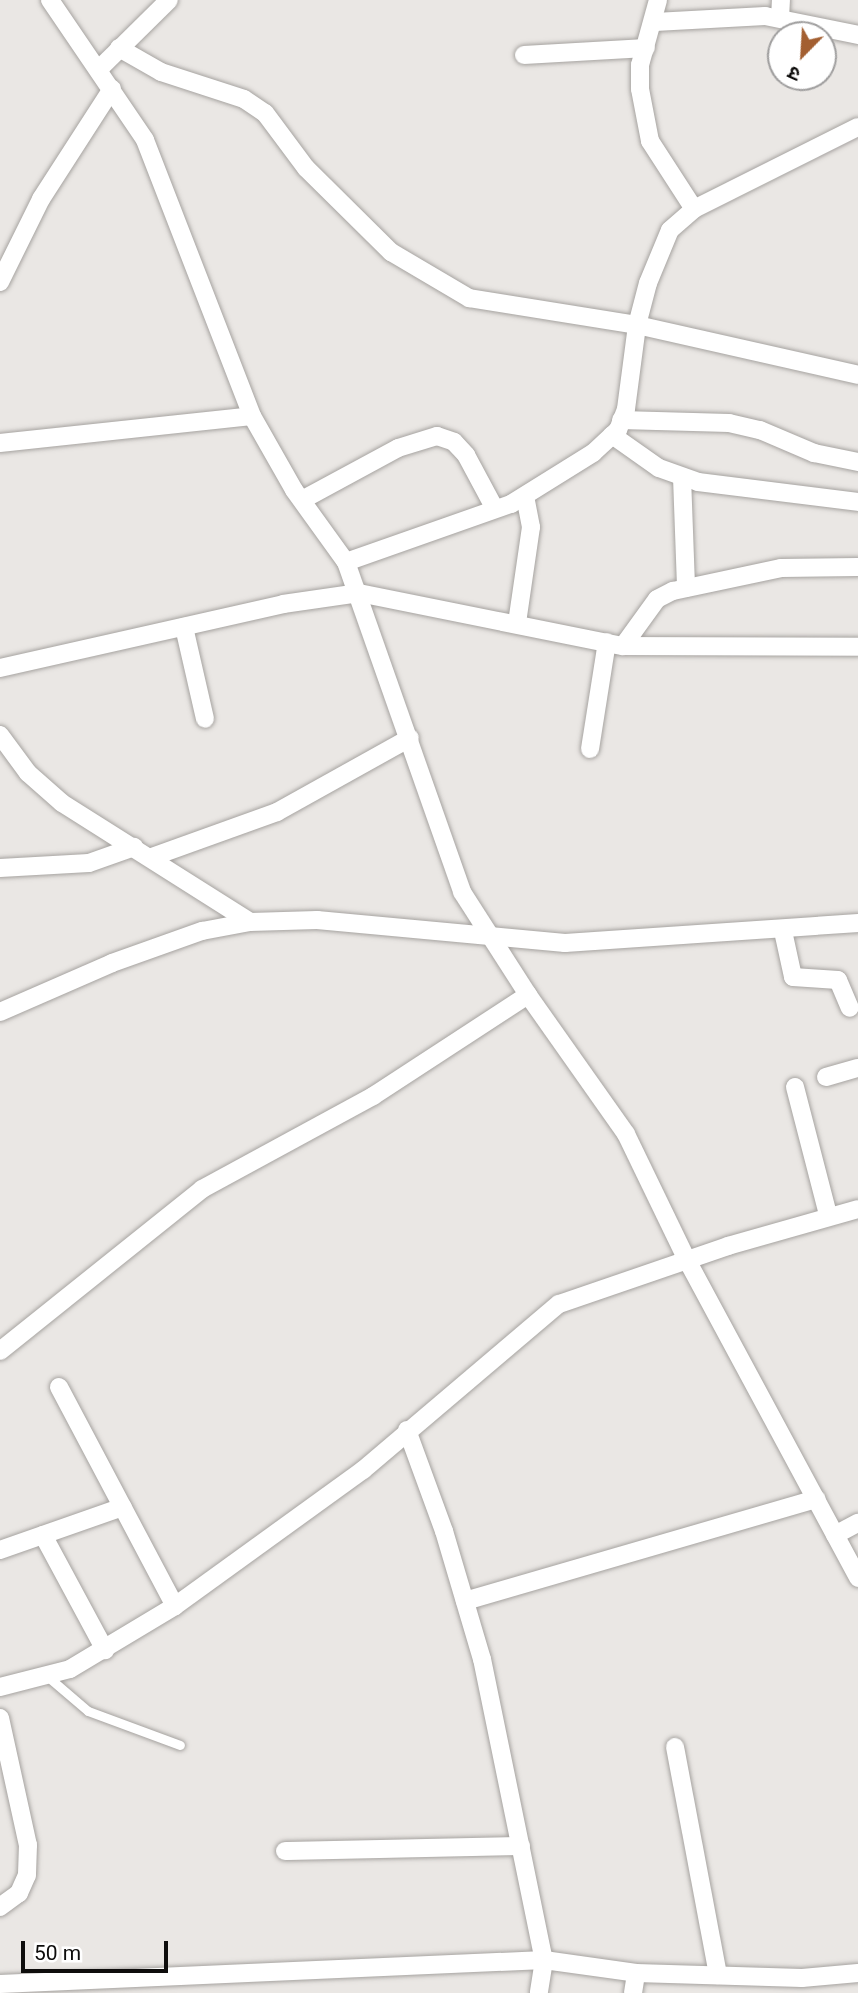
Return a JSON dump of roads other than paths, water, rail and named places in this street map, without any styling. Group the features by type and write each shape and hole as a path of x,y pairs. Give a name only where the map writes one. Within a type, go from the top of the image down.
{"street":[{"path":"50,0 145,140 252,416 302,500 346,562 410,738 454,872 487,934 626,1134 687,1260 858,1578"},
{"path":"99,69 169,0"},
{"path":"658,0 646,48 640,89 650,141 694,209"},
{"path":"780,19 781,0"},
{"path":"654,22 780,19 858,35"},
{"path":"119,48 162,72 244,99 265,113 306,167 391,252 430,278 469,298 496,306 637,326 858,375"},
{"path":"524,55 646,48"},
{"path":"0,282 41,199 112,89"},
{"path":"617,428 637,326 670,230 694,209 858,127"},
{"path":"0,443 252,416"},
{"path":"346,562 524,497 617,428 729,423 760,430 814,453 858,462"},
{"path":"617,428 659,468 682,477 749,492 858,502"},
{"path":"302,500 398,448 437,436 454,442 466,455 495,509"},
{"path":"682,477 686,588"},
{"path":"517,623 531,527 524,497"},
{"path":"590,750 615,644 657,598 686,588 781,568 858,566"},
{"path":"0,668 184,627 359,593 615,644 858,647"},
{"path":"184,627 205,719"},
{"path":"0,735 28,773 62,803 152,857 250,922"},
{"path":"152,857 277,812 410,738"},
{"path":"0,868 89,863 134,846"},
{"path":"0,1012 112,963 202,931 250,922 317,920 565,943 783,931 858,923"},
{"path":"783,931 793,977 838,980 850,1008"},
{"path":"0,1351 202,1189 373,1096 528,995"},
{"path":"826,1077 858,1068"},
{"path":"795,1087 828,1215"},
{"path":"0,1687 47,1676 105,1650 175,1606 363,1470 559,1304 828,1215 858,1209"},
{"path":"60,1387 175,1606"},
{"path":"407,1430 482,1658 544,1960 539,1993"},
{"path":"465,1601 816,1499"},
{"path":"0,1550 123,1507"},
{"path":"835,1535 858,1523"},
{"path":"43,1535 105,1650"},
{"path":"0,1718 28,1845 23,1884 9,1904 0,1907"},
{"path":"675,1747 719,1975"},
{"path":"285,1851 521,1846"},
{"path":"0,1984 544,1960 636,1973 802,1978 858,1973"},
{"path":"633,1993 636,1973"}],"lane":[{"path":"47,1676 88,1711 180,1745"}]}
